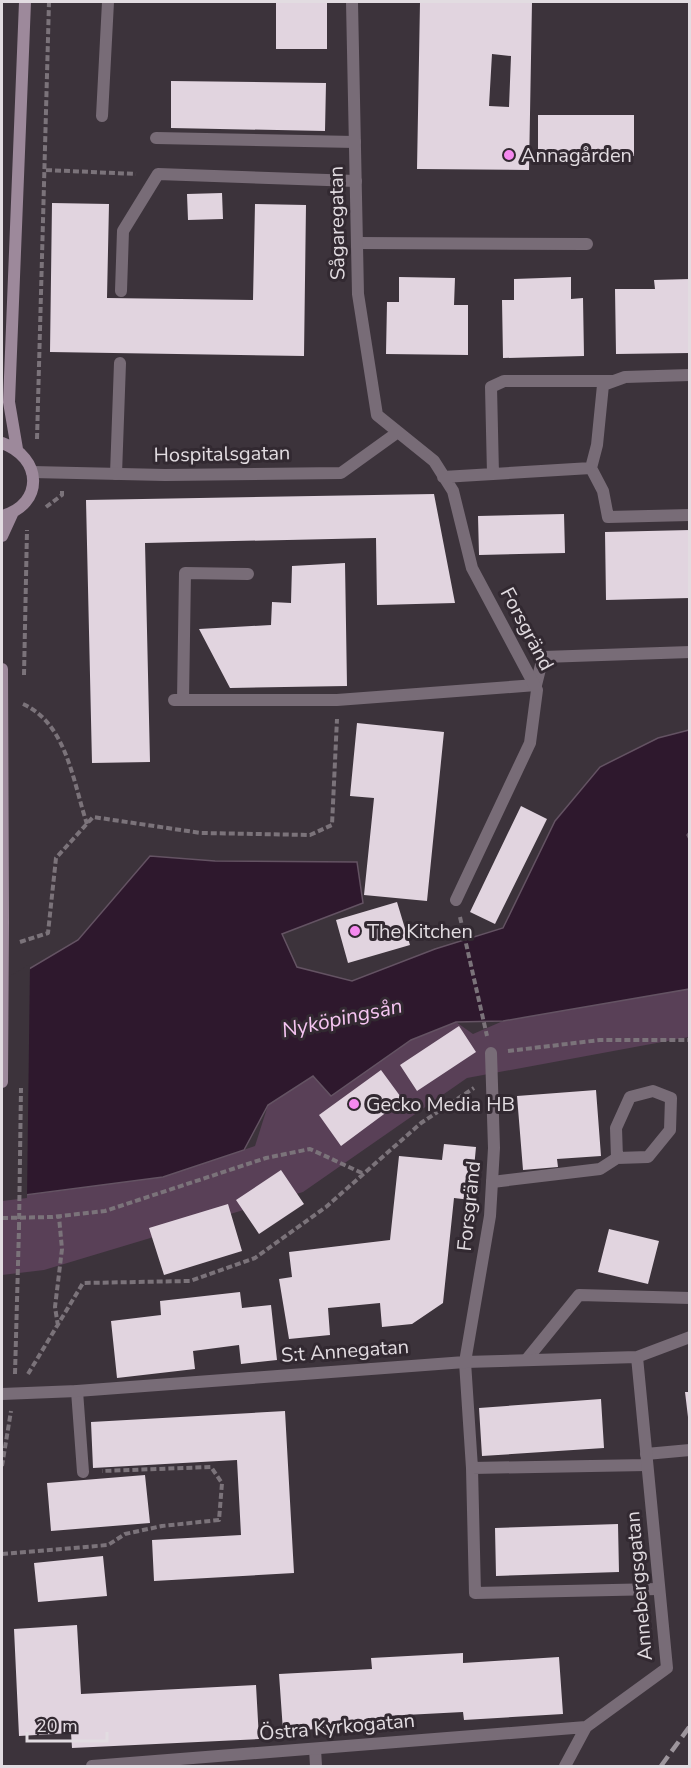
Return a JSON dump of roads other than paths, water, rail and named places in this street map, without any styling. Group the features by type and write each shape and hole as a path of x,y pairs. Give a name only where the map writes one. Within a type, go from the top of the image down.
{"main road":[{"path":"17,449 9,402 25,2"},
{"path":"2,443 17,449 27,459 32,472 33,484 30,495 7,514 2,536"},
{"path":"2,669 2,1082"}],"street":[{"path":"102,116 108,2"},
{"name":"Sågaregatan","path":"352,2 358,294 377,415 398,432"},
{"path":"156,138 355,142"},
{"path":"122,291 123,231 158,174 356,181"},
{"path":"357,243 587,244"},
{"path":"116,474 120,363"},
{"path":"690,375 625,377 603,385 597,446 591,468 603,491 608,517 690,515"},
{"path":"493,474 491,387 504,381 613,381"},
{"name":"Hospitalsgatan","path":"32,472 116,474 341,472 398,432"},
{"name":"Forsgränd","path":"398,432 434,461 453,491 472,568 536,685 530,743 456,900"},
{"path":"443,477 591,468"},
{"path":"248,574 185,573 178,700 337,700 536,685 543,657 690,652"},
{"name":"Forsgränd","path":"491,1053 494,1148 490,1216 465,1362 472,1468 475,1593 659,1589"},
{"path":"492,1182 600,1169 617,1158 648,1157 670,1130 671,1098 653,1091 630,1098 616,1128 617,1158"},
{"path":"527,1359 579,1295 690,1298"},
{"name":"S:t Annegatan","path":"2,1394 77,1391 465,1362 637,1357 690,1338"},
{"name":"Annebergsgatan","path":"565,1767 586,1727 667,1668 637,1357"},
{"path":"77,1391 83,1472"},
{"path":"472,1468 647,1459 690,1450"},
{"name":"Östra Kyrkogatan","path":"92,1767 586,1727"},
{"path":"315,1749 316,1767"}],"water":[{"name":"Nyköpingsån","path":"689,730 690,831 687,835 690,841 689,989 503,1021 456,1022 411,1040 331,1096 313,1076 268,1105 244,1150 163,1177 2,1198 2,985 78,940 150,856 215,861 357,862 363,903 282,934 297,967 352,981 435,949 503,928 555,821 600,767 658,738"}],"railway":[{"path":"661,1766 690,1726"}],"place":[{"name":"Annagården","path":"509,155"},
{"name":"The Kitchen","path":"355,931"},
{"name":"Gecko Media HB","path":"354,1104"}]}
